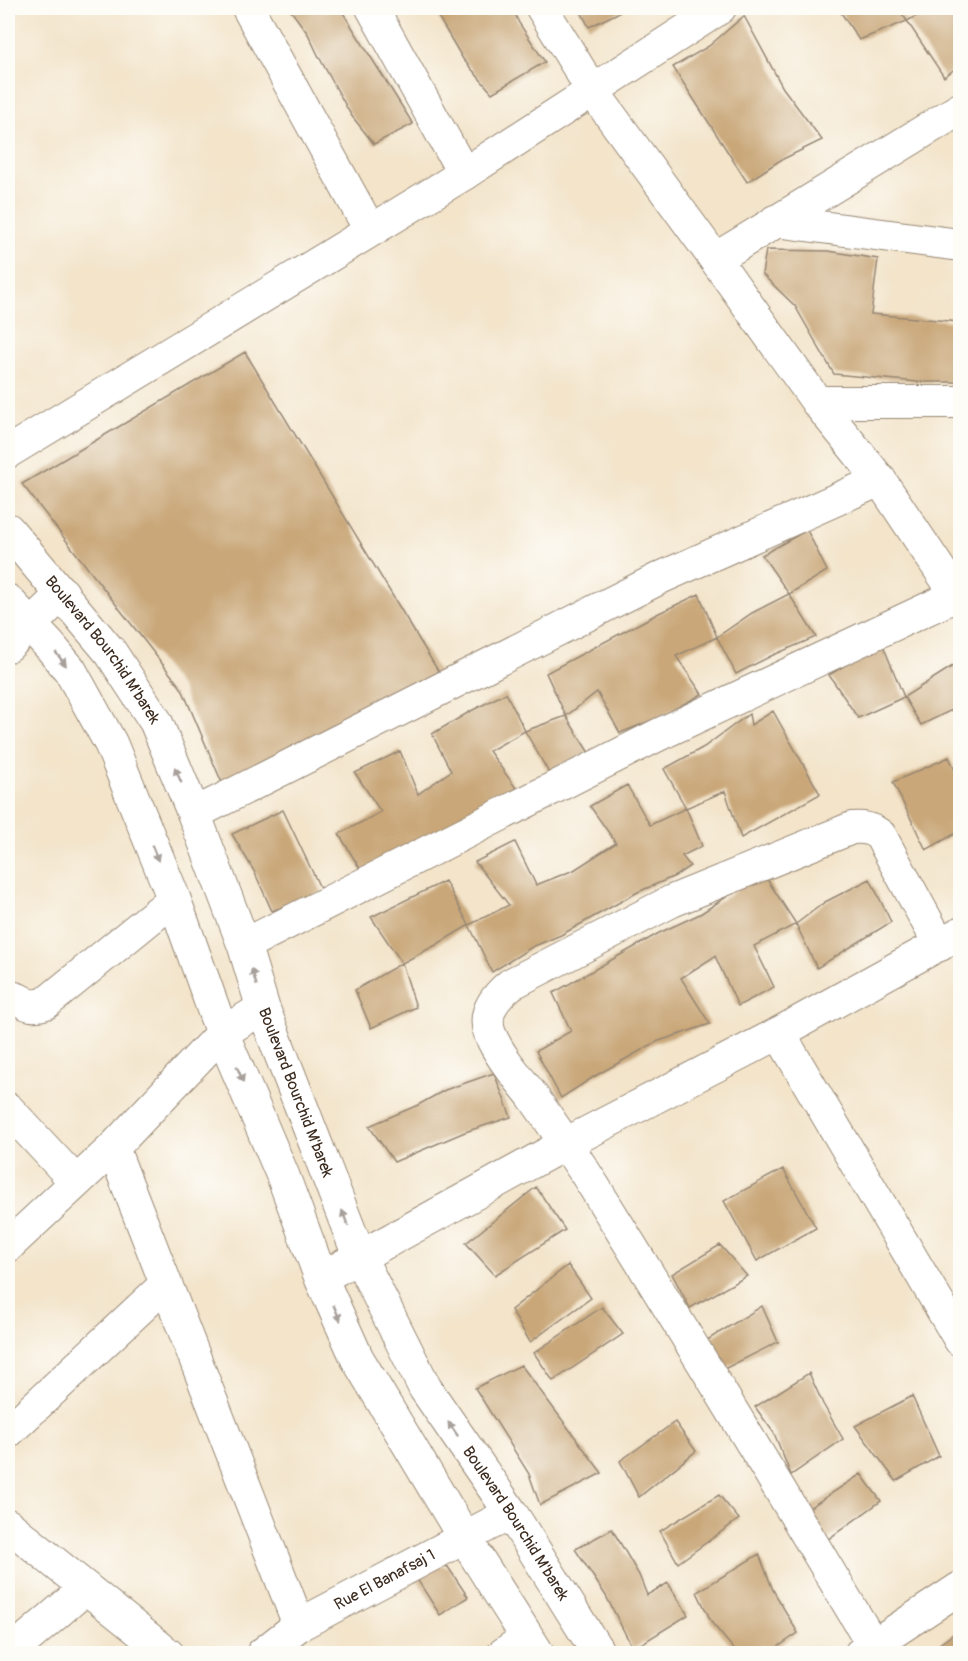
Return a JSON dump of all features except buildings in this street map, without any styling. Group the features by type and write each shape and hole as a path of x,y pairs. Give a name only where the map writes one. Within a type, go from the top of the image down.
{"main road":[{"name":"Boulevard Bourchid M'barek","path":"8,530 111,653 156,722 244,945 263,1008 360,1258 425,1388 511,1513 599,1653"},
{"path":"8,601 18,635 70,670 111,744 174,899 222,1033 283,1176 321,1278 357,1358 464,1537 523,1648"}],"street":[{"path":"248,8 370,230"},
{"path":"372,8 464,174"},
{"path":"244,945 658,735 959,598 880,480 817,402 592,90 542,8"},
{"path":"8,452 464,174 720,8"},
{"path":"715,259 960,109"},
{"path":"775,221 960,244"},
{"path":"817,402 960,402"},
{"path":"194,814 660,578 880,480"},
{"path":"18,635 63,593"},
{"path":"321,1278 567,1143 779,1033 950,939 880,835 872,829 852,828 672,901 511,984 492,1002 488,1026 490,1036 504,1058 567,1143 725,1397 866,1649 960,1588"},
{"path":"8,997 13,997 28,1006 46,1003 174,899"},
{"path":"8,1246 113,1148 222,1033 263,1008"},
{"path":"779,1033 960,1340"},
{"path":"8,1109 76,1182"},
{"path":"113,1148 299,1625"},
{"path":"8,1432 165,1285"},
{"name":"Rue El Banafsaj 1","path":"262,1653 299,1625 511,1513"},
{"path":"8,1525 168,1653"},
{"path":"9,1653 86,1588"}]}
